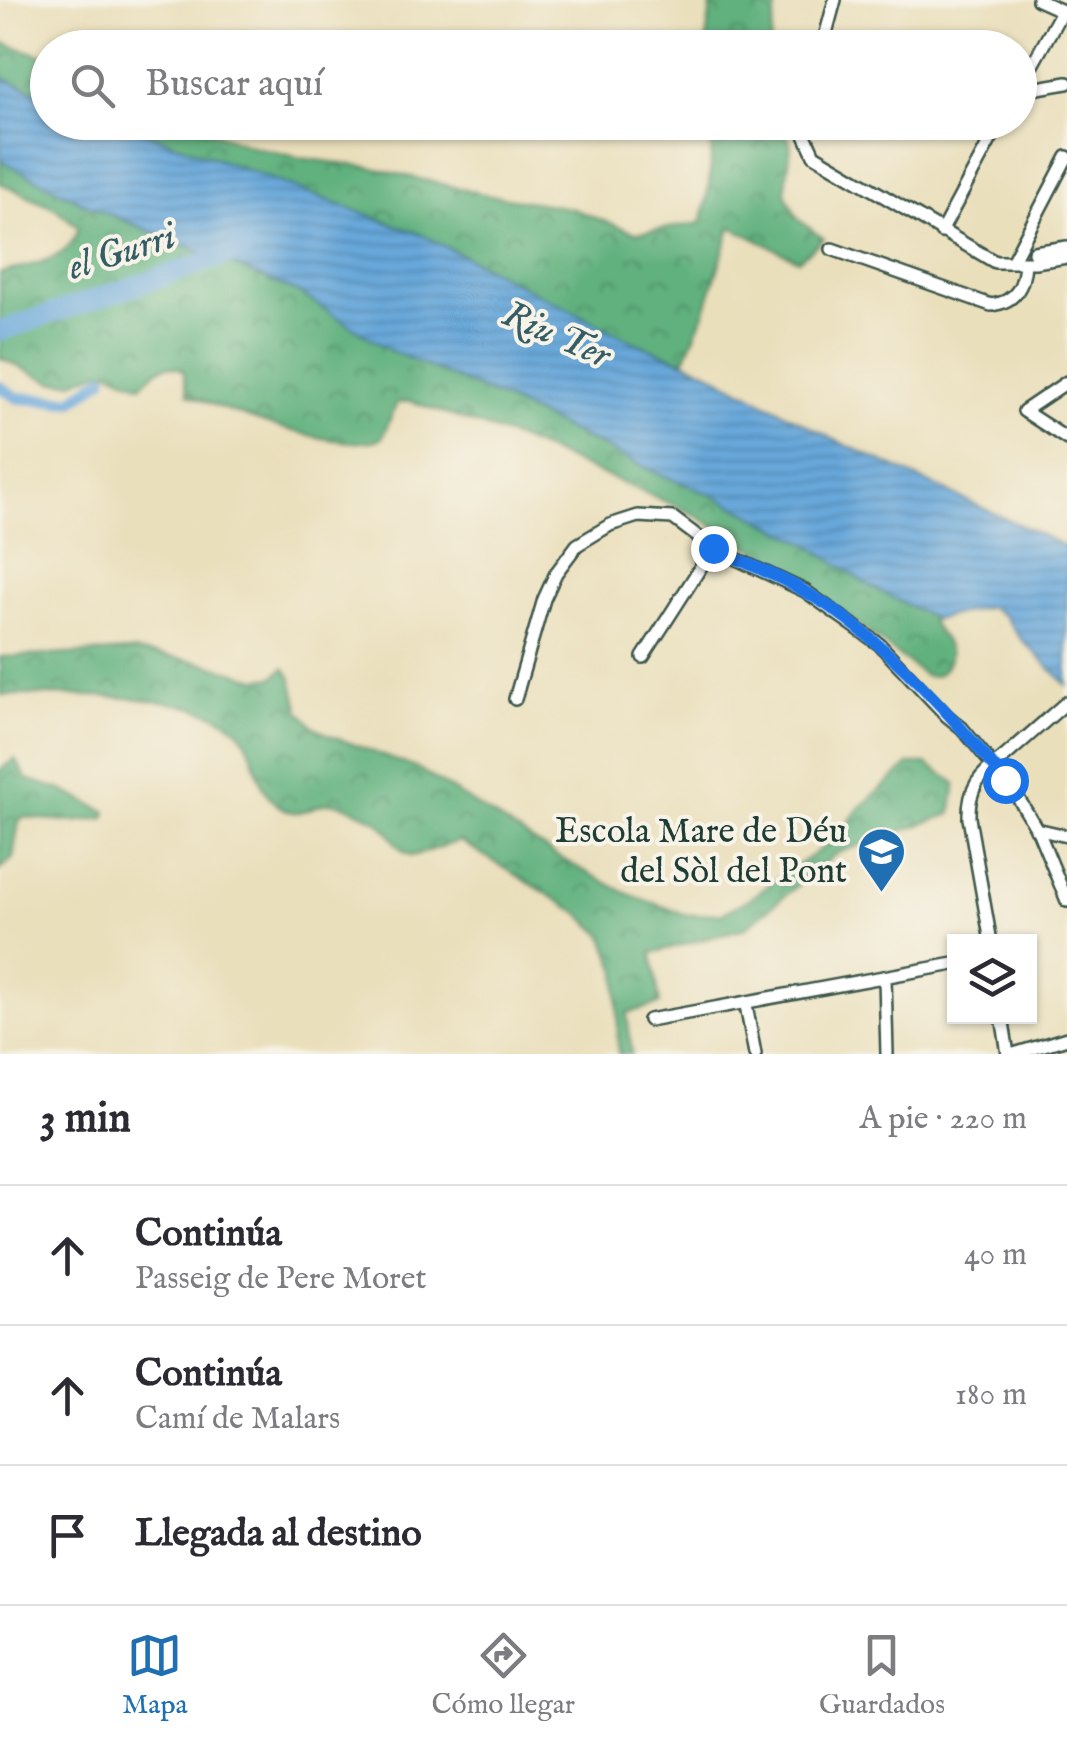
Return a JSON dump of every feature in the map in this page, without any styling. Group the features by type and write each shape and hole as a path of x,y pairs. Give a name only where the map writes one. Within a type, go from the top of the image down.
{"street":[{"path":"827,30 835,0"},
{"path":"1037,59 1064,12 1038,0"},
{"path":"1037,87 1067,83"},
{"path":"807,140 814,155 995,262 1067,257"},
{"path":"941,232 990,140"},
{"path":"832,249 991,305 1003,304 1024,281 1024,259 1067,157"},
{"path":"1024,259 1067,246"},
{"path":"1067,382 1024,411 1067,439"},
{"path":"516,699 544,599 576,545 610,525 638,516 673,518 713,548 805,591 880,644 946,716 962,728 1014,791 1036,829 1067,901"},
{"path":"643,657 713,548"},
{"path":"990,934 968,802 979,776 1067,702"},
{"path":"1036,829 1067,836"},
{"path":"649,1020 947,965"},
{"path":"885,978 887,1054"},
{"path":"746,1004 755,1054"},
{"path":"1004,1024 1011,1054 1067,1038"}],"green space":[{"path":"712,0 777,0 773,30 708,30"},
{"path":"0,42 30,52 30,89 0,77"},
{"path":"165,140 234,140 301,158 369,167 488,195 570,208 636,233 701,223 711,140 789,140 785,193 798,219 824,239 798,260 731,227 704,314 684,361 636,343 422,235"},
{"path":"0,160 92,207 298,292 391,351 715,496 812,546 866,584 935,619 931,621 948,648 946,666 937,675 925,676 784,567 688,511 521,440 410,401 397,403 382,438 342,441 285,429 188,394 183,370 175,367 159,369 141,385 111,372 97,372 73,382 52,382 0,358 0,273 59,254 68,247 78,227 55,208 0,183"},
{"path":"134,651 200,662 257,679 274,677 284,668 291,676 300,711 312,725 419,769 553,854 628,894 687,915 723,913 750,898 837,838 859,808 910,764 926,764 956,783 951,814 837,853 745,928 652,953 660,1004 627,1013 632,1054 618,1054 617,971 603,935 577,912 460,841 412,856 401,849 381,824 349,807 326,803 295,812 282,808 266,792 238,730 220,717 193,708 125,698 0,695 0,657"},
{"path":"15,759 27,779 62,790 107,812 105,818 73,822 23,817 13,858 0,870 0,770"}],"water":[{"name":"Riu Ter","path":"0,77 30,89 30,140 165,140 422,235 636,343 703,369 833,439 1067,547 1067,685 1004,616 989,607 935,619 866,584 812,546 715,496 391,351 298,292 92,207 0,160"}],"waterway":[{"name":"el Gurri","path":"0,331 245,249"},
{"path":"0,387 18,398 72,401 103,378"}],"place":[{"name":"Escola Mare de Déu del Sòl del Pont","path":"882,894"}],"route":[{"path":"713,548 805,591 880,644 946,716 962,728 1005,780"}]}
